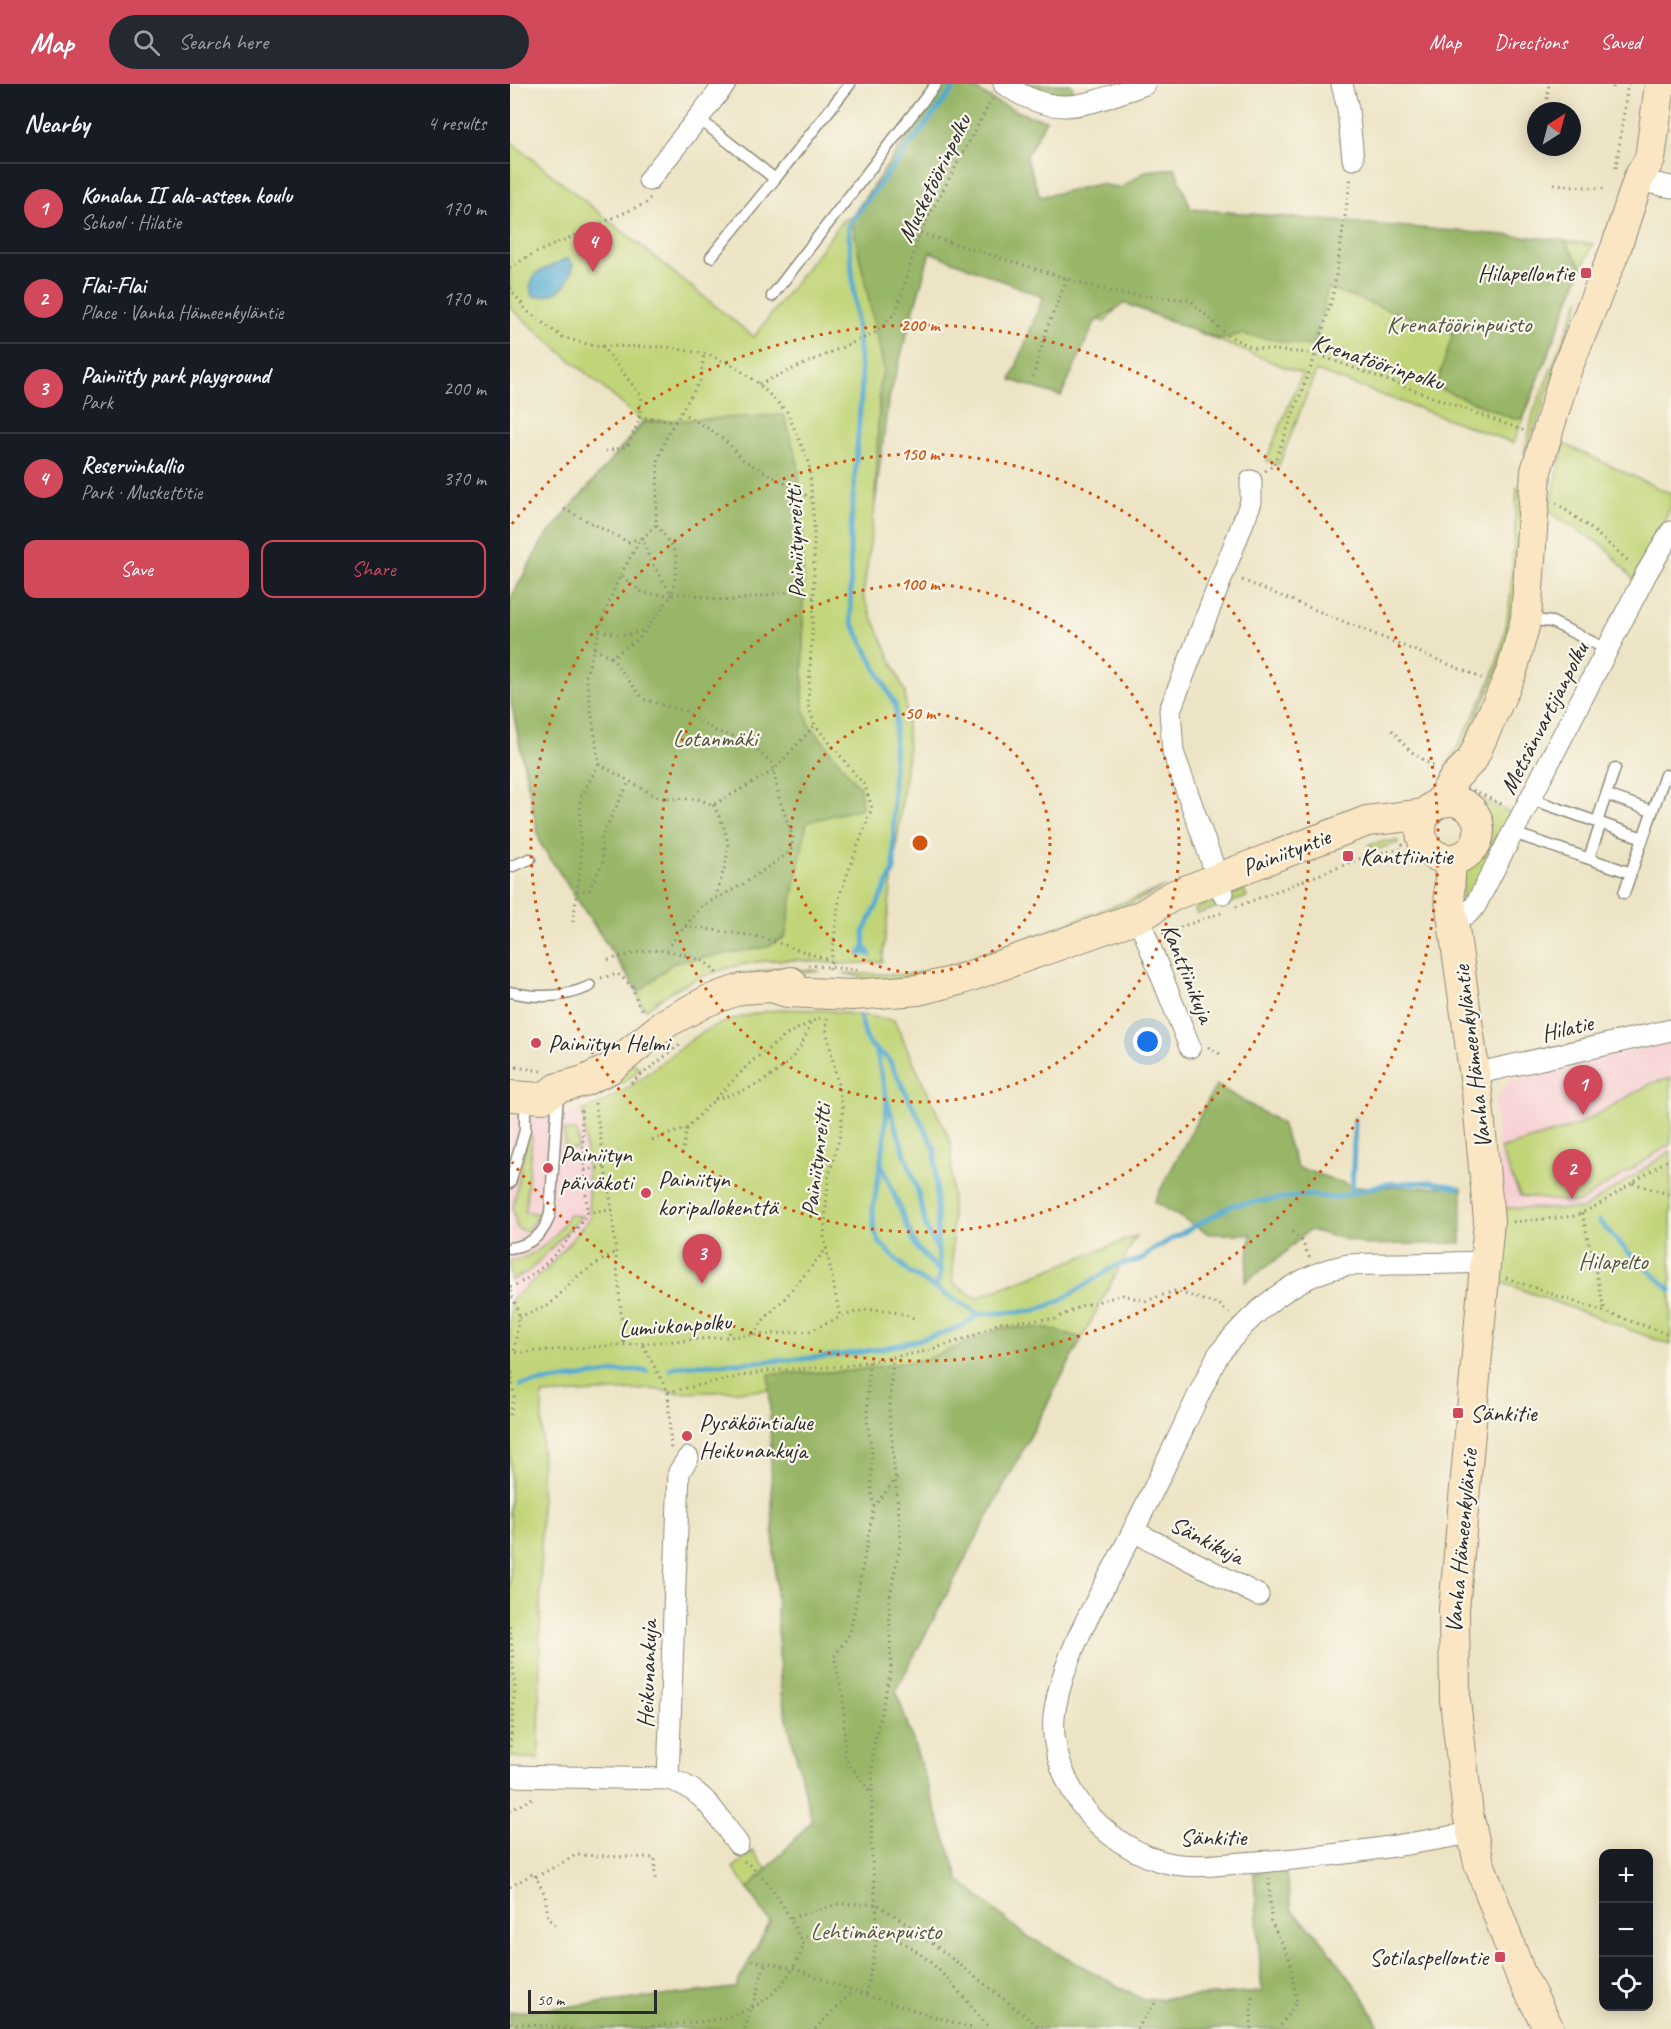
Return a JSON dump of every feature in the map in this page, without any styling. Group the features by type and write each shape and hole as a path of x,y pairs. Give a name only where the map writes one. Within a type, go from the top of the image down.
{"street":[{"path":"649,180 725,84"},
{"path":"1000,89 1042,104 1082,106 1145,84"},
{"path":"1342,84 1348,109 1353,159"},
{"path":"1422,826 1455,777 1472,760 1512,671 1527,619 1536,471 1567,368 1616,248 1635,156 1645,84"},
{"path":"1630,179 1650,159 1660,84"},
{"path":"1630,179 1671,187"},
{"path":"1221,885 1173,752 1170,710 1251,502 1251,481"},
{"name":"Metsänvartijanpolku","path":"1453,918 1467,914 1475,906 1646,574 1671,532"},
{"path":"1422,826 1432,853 1452,859 1466,854 1477,840 1478,822 1472,760"},
{"path":"1422,826 1452,801 1475,801"},
{"name":"Painiityntie","path":"518,1104 543,1098 557,1101 584,1081 609,1069 666,1023 707,1001 741,989 771,987 787,992 829,994 918,990 959,980 1150,921 1166,898 1221,885 1366,821 1422,826"},
{"name":"Vanha Hämeenkyläntie","path":"1452,859 1449,893 1474,1074 1495,1270 1452,1642 1459,1736 1472,1833 1479,1863 1520,1973 1549,2029"},
{"name":"Kanttiinikuja","path":"1150,921 1191,1047"},
{"name":"Hilatie","path":"1474,1074 1671,1030"},
{"path":"510,1079 547,1082 557,1101"},
{"name":"Sänkitie","path":"1472,1833 1341,1855 1269,1862 1202,1866 1163,1862 1134,1851 1110,1835 1080,1804 1067,1781 1058,1758 1053,1732 1054,1711 1071,1654 1218,1355 1242,1325 1267,1304 1316,1275 1346,1265 1495,1270"},
{"name":"Heikunankuja","path":"668,1779 679,1463"},
{"name":"Sänkikuja","path":"1133,1531 1258,1595"},
{"path":"510,1776 668,1779 687,1784 703,1796 738,1851"}],"lane":[{"path":"711,257 776,179 850,84"},
{"path":"772,296 936,84"},
{"path":"698,118 776,179"},
{"path":"1527,619 1552,622 1608,651"},
{"path":"1589,858 1615,768"},
{"path":"1624,893 1665,775"},
{"path":"1607,795 1652,811"},
{"path":"1522,815 1599,822 1642,837"},
{"path":"1522,815 1589,858 1631,873"},
{"path":"510,867 530,859"},
{"path":"510,992 531,997 556,995 590,986"},
{"path":"510,1248 527,1244 547,1226 550,1214 557,1101"},
{"path":"510,1183 525,1130 518,1104"}],"path":[{"path":"1547,99 1549,84"},
{"path":"1628,84 1630,179"},
{"name":"Musketöörinpolku","path":"759,384 872,335 896,312 920,233 1000,89"},
{"path":"1273,466 1316,354 1333,295 1353,159"},
{"path":"510,268 529,256 646,203 653,195 649,180"},
{"path":"1554,184 1605,189"},
{"name":"Krenatöörinpolku","path":"920,233 1114,293 1190,300 1227,335 1253,348 1316,354 1525,431"},
{"path":"1033,377 1047,328 1067,279"},
{"name":"Painiitynreitti","path":"510,288 527,311 562,337 602,346 666,347 704,354 734,366 759,384 787,412 809,462 812,499 814,598 808,705 815,725 866,786 872,808 840,894 831,968"},
{"path":"602,346 642,397 639,416 627,447 606,451"},
{"path":"611,657 639,639 672,595 678,563 676,549 656,525 658,460 676,421 700,381 704,354"},
{"path":"681,412 711,430 730,445 743,460 812,499"},
{"path":"639,416 676,421"},
{"path":"1548,498 1589,527 1646,574"},
{"path":"564,509 628,542 642,538"},
{"path":"573,922 581,860 580,798 599,764 586,675 598,631 620,574 642,538 656,525"},
{"path":"642,538 649,558 672,595"},
{"path":"1225,573 1484,678"},
{"path":"620,574 643,593 672,595 688,592 721,600 748,600 770,593 785,593 789,589 814,598"},
{"path":"598,631 625,635 644,630"},
{"path":"594,648 611,657 643,699 686,712 715,731 744,739 772,763 779,798 793,838 791,852 742,885 703,905 667,948"},
{"path":"713,805 773,771 815,725"},
{"path":"1392,730 1419,759 1438,769"},
{"path":"599,764 658,798 698,799 713,805 723,823 729,855 715,898"},
{"path":"577,891 589,890 603,862 601,837 629,782"},
{"path":"1475,801 1522,815"},
{"path":"1150,921 1372,854 1422,826"},
{"path":"685,926 761,937 831,961"},
{"path":"609,960 642,951 667,948 710,963 718,976"},
{"path":"590,986 600,978 618,974 632,986 638,1004 648,1016"},
{"name":"Painiitynreitti","path":"810,1022 827,1014 826,1028 843,1108 840,1136 828,1179 824,1237 840,1317"},
{"path":"714,1099 754,1086 783,1067 798,1051 810,1022"},
{"path":"652,1140 687,1128 752,1061 790,1032 810,1022"},
{"path":"623,1088 690,1036"},
{"path":"557,1101 581,1108 604,1098"},
{"path":"594,1103 612,1210 624,1346"},
{"path":"510,1414 514,1397 511,1353 519,1317 517,1301 510,1289 538,1271 581,1224 587,1212 581,1108"},
{"path":"682,1154 687,1128"},
{"path":"1509,1222 1582,1213 1671,1158"},
{"path":"585,1170 605,1167"},
{"path":"1633,1183 1671,1195"},
{"path":"587,1212 612,1210"},
{"path":"1582,1213 1605,1312"},
{"path":"1292,1232 1302,1241 1316,1275"},
{"path":"753,1335 765,1318 827,1248"},
{"path":"519,1317 549,1305 579,1275 616,1251"},
{"path":"1495,1270 1671,1335"},
{"path":"668,1392 765,1371 869,1362 927,1352 973,1336 1001,1322 1055,1319 1081,1306 1123,1295 1145,1301 1175,1291 1220,1305 1242,1325"},
{"name":"Lumiukonpolku","path":"511,1353 810,1331 840,1317 874,1308 891,1309 916,1319"},
{"path":"729,1326 730,1338"},
{"path":"668,1336 668,1343"},
{"path":"643,1345 668,1392 669,1446 679,1463"},
{"path":"866,1994 878,1933 871,1845 873,1747 891,1670 889,1601 901,1540 889,1410 893,1358"},
{"path":"869,1362 867,1421 872,1452 871,1492 874,1506 850,1633 834,1657 843,1696 845,1758 871,1793"},
{"path":"669,1446 679,1463"},
{"path":"874,1506 897,1478"},
{"path":"510,1626 516,1687 512,1704 510,1748"},
{"path":"510,1811 536,1796"},
{"path":"640,2029 648,2026 718,2021 751,2010 794,1968 804,1945 790,1918 757,1869 738,1851"},
{"path":"536,1877 569,1857 584,1854 655,1858 655,1881"},
{"path":"1269,1862 1271,1921 1289,1957 1297,2002 1278,2029"},
{"path":"510,1887 534,1873 545,1895 548,1918 555,1926"},
{"path":"790,1918 838,1904 877,1904 909,1925 1042,2029"},
{"path":"800,1938 878,1933 910,1945 955,1988 990,2029"},
{"path":"752,1960 794,1968 853,1991 975,2029"},
{"path":"745,2029 766,1961"},
{"path":"815,2029 853,1991"},
{"path":"1251,2029 1252,1993"},
{"path":"1137,2029 1157,2000"},
{"path":"510,2023 575,2029"}],"shaded area":[{"path":"1671,1041 1671,1151 1583,1209 1503,1208 1495,1104 1509,1079"},
{"name":"Painiityn päiväkoti","path":"583,1111 590,1218 547,1269 510,1301 510,1118 557,1118"}],"green space":[{"path":"944,84 968,84 994,101 1026,115 1046,120 1026,157 1040,197 1100,184 1121,188 1146,171 1175,168 1191,209 1593,244 1514,443 1316,371 1279,465 1266,460 1302,374 1122,302 1105,322 1048,301 1053,281 925,246 880,383 875,505 863,596 905,692 908,752 882,962 840,964 792,960 749,963 693,980 661,998 647,1009 642,1006 638,992 540,843 510,697 510,600 543,540 643,422 510,308 510,141 754,337 843,220 851,218"},
{"name":"Krenatöörinpuisto","path":"944,84 968,84 994,101 1026,115 1046,120 1026,157 1040,197 1100,184 1121,188 1146,171 1175,168 1191,209 1564,240 1582,267 1523,418 1514,419 1436,387 1453,333 1328,288 1314,347 1241,334 1219,339 1125,303 1095,322 1061,396 1011,380 1043,297 930,252 888,402 875,505 880,383 884,369 851,218"},
{"path":"1019,84 1071,84 1074,91 1072,100 1045,99"},
{"path":"1580,299 1526,454 1524,453 1534,411"},
{"name":"Lotanmäki","path":"784,415 798,463 803,526 803,706 809,724 860,788 862,808 807,822 785,937 766,947 673,963 639,992 540,843 510,697 510,600 543,540 644,422"},
{"path":"1564,444 1671,494 1671,507 1634,580 1605,547 1549,512"},
{"path":"1517,487 1520,487 1522,526 1513,637 1461,754 1446,767 1485,694 1502,647 1510,602"},
{"path":"1480,798 1515,815 1467,902 1462,901 1464,869 1481,852 1488,840 1489,826"},
{"path":"1398,841 1398,843 1371,851 1369,845"},
{"path":"1165,887 1067,932 960,968 892,981 874,980 843,973 904,975 946,968"},
{"path":"1244,890 1247,897 1197,914 1195,909"},
{"path":"779,968 820,971 767,975 715,986 714,980"},
{"name":"Lehtimäenpuisto","path":"782,1009 824,1010 894,1020 951,1143 953,1282 976,1298 1136,1236 896,1690 959,1880 1023,1934 1143,2000 1262,1992 1254,1872 1285,1868 1292,1911 1317,1934 1364,1998 1380,2029 510,2029 510,2013 735,1988 770,1922 733,1868 753,1851 767,1870 812,1821 781,1694 772,1505 771,1390 678,1393 652,1389 542,1395 539,1759 510,1757 510,1301 547,1269 590,1218 583,1111 626,1089 712,1027 746,1016"},
{"path":"633,1062 640,1069 624,1082 597,1096 595,1091"},
{"path":"1671,1078 1671,1144 1578,1203 1520,1196 1500,1149 1576,1126 1652,1083"},
{"path":"1216,1085 1281,1123 1297,1167 1355,1187 1462,1187 1461,1243 1367,1245 1309,1230 1280,1257 1245,1282 1251,1234 1209,1234 1154,1202"},
{"path":"564,1130 575,1131 578,1134 578,1149 565,1149"},
{"path":"527,1135 532,1137 525,1212 539,1213 526,1232 517,1228 513,1208"},
{"name":"Hilapelto","path":"1671,1151 1671,1345 1498,1281 1505,1230 1503,1208 1583,1209"},
{"path":"568,1215 582,1216 529,1271 510,1281 510,1261 529,1255 545,1245 558,1232"},
{"name":"Lehtimäenpuisto","path":"1002,1328 1046,1328 1082,1338 896,1690 959,1880 1023,1934 1143,2000 1262,1992 1254,1872 1285,1868 1292,1911 1317,1934 1364,1998 1380,2029 510,2029 510,2013 735,1988 770,1922 748,1889 812,1821 781,1694 772,1505 769,1374 850,1371 927,1359"}],"water":[{"path":"567,258 573,265 565,285 555,293 533,296 530,286 535,274"}],"waterway":[{"path":"865,954 864,932 894,870 893,783 896,707 851,620 850,540 862,383 848,225 957,84"},
{"path":"860,954 865,947 870,955"},
{"path":"860,1017 867,1041 876,1050 887,1100 885,1136 873,1210 874,1230 880,1243 910,1273 979,1314 1035,1311 1060,1301 1115,1266 1142,1259 1152,1250 1233,1205 1307,1195 1334,1198 1386,1184 1432,1182 1459,1188"},
{"path":"876,1050 888,1058 935,1149 938,1251"},
{"path":"888,1104 918,1192 926,1228 938,1251 941,1273 936,1288"},
{"path":"1352,1193 1355,1119"},
{"path":"882,1165 916,1247 941,1273"},
{"path":"1599,1221 1627,1251 1671,1290"},
{"path":"670,1369 680,1366 802,1359 862,1352 945,1332 966,1324 979,1314"},
{"path":"521,1385 632,1370 647,1371"}],"place":[{"name":"Reservinkallio","path":"593,272"},
{"name":"Hilapellontie","path":"1586,273"},
{"name":"Kanttiinitie","path":"1348,856"},
{"name":"Painiityn Helmi","path":"536,1043"},
{"name":"Konalan II ala-asteen koulu","path":"1583,1115"},
{"name":"Painiityn päiväkoti","path":"548,1168"},
{"name":"Painiityn koripallokenttä","path":"646,1193"},
{"name":"Flai-Flai","path":"1572,1199"},
{"name":"Painiitty park playground","path":"702,1284"},
{"name":"Sänkitie","path":"1458,1413"},
{"name":"Pysäköintialue Heikunankuja","path":"687,1436"},
{"name":"Sotilaspellontie","path":"1500,1957"}]}
